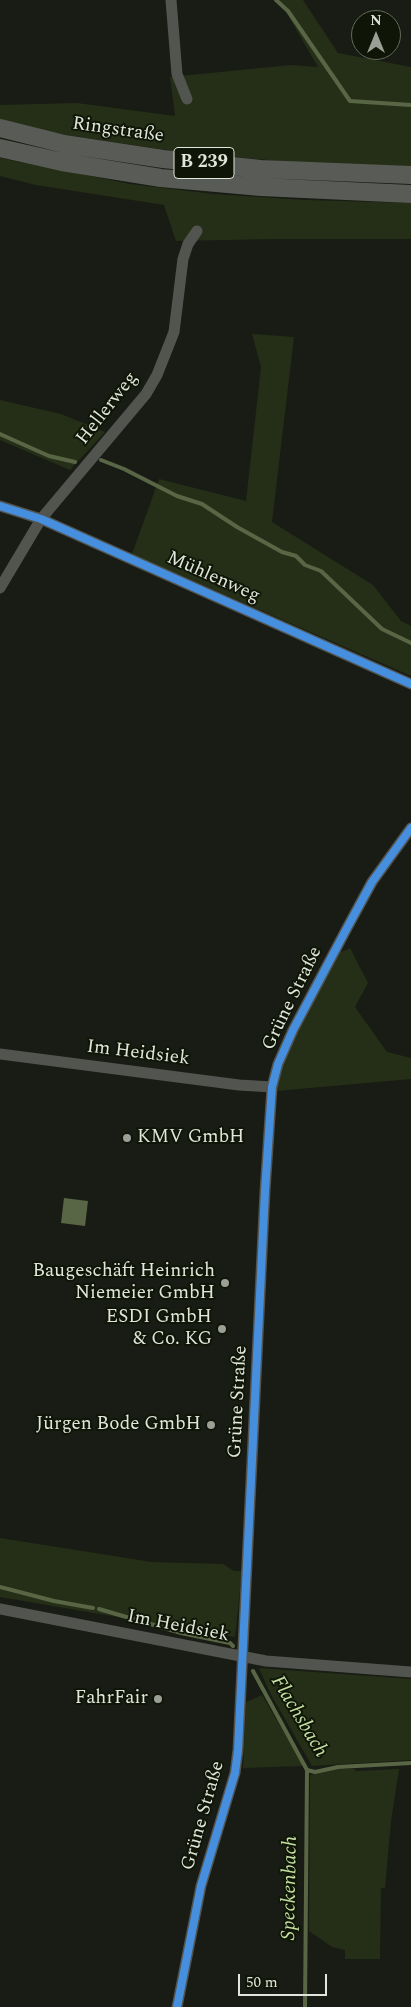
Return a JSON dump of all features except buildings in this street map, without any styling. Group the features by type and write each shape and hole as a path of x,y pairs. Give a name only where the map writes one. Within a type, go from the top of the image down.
{"highway":[{"name":"Ringstraße","path":"0,128 64,144 163,159 261,169 411,175"},
{"name":"Ringstraße","path":"0,148 62,162 161,178 261,188 411,194"}],"street":[{"path":"171,0 176,74 186,99"},
{"name":"Hellerweg","path":"0,588 41,519 146,394 174,332 183,258 188,244 197,231"},
{"name":"Mühlenweg","path":"0,506 41,519 411,684"},
{"name":"Grüne Straße","path":"177,2007 201,1886 235,1773 238,1750 265,1191 272,1087 278,1064 293,1030 344,932 372,882 411,828"},
{"name":"Im Heidsiek","path":"0,1054 239,1085 272,1087"},
{"name":"Im Heidsiek","path":"0,1609 266,1661 411,1672"}],"shaded area":[{"path":"279,0 303,0 338,53 351,55 351,60 374,60 411,67 411,167 292,162 187,153 53,133 0,119 0,105 77,103 175,116 170,77 291,65 318,67"},
{"path":"0,158 130,184 214,194 305,200 411,203 411,239 176,241 164,205 36,185 0,176"},
{"path":"252,334 294,337 272,522 373,585 401,621 411,626 411,676 132,554 159,479 246,501 261,367"},
{"path":"0,400 61,414 105,432 70,470 0,440"},
{"path":"350,948 368,983 355,1007 387,1052 411,1058 411,1079 276,1091 282,1065 302,1022 339,953"},
{"path":"64,1198 88,1201 85,1226 61,1223"},
{"path":"0,1538 152,1562 223,1564 234,1571 242,1571 235,1637 0,1597"},
{"path":"259,1668 411,1679 411,1760 312,1766 270,1693"},
{"path":"262,1695 304,1766 243,1768 246,1702"},
{"path":"336,1769 355,1769 355,1771 399,1769 391,1822 385,1888 381,1888 380,1959 345,1959 345,1950 332,1947 309,1931 310,1775"}],"waterway":[{"path":"276,0 288,11 350,101 411,105"},
{"path":"0,434 49,456 75,462"},
{"path":"101,460 124,469 177,496 202,504 237,527 282,552 296,556 305,565 321,571 382,629 411,643"},
{"name":"Flachsbach","path":"0,1587 54,1601 93,1608"},
{"name":"Flachsbach","path":"99,1609 181,1633 230,1643 233,1646"},
{"name":"Flachsbach","path":"253,1671 307,1770 315,1772 338,1767 411,1763"},
{"name":"Speckenbach","path":"305,2007 307,1770"}],"cycle path":[{"path":"0,506 41,519 411,684"},
{"path":"177,2007 201,1886 235,1773 238,1750 265,1191 272,1087 278,1064 293,1030 347,928 372,882 411,828"}],"place":[{"name":"KMV GmbH","path":"127,1138"},
{"name":"Baugeschäft Heinrich Niemeier GmbH","path":"225,1283"},
{"name":"ESDI GmbH & Co. KG","path":"222,1329"},
{"name":"Jürgen Bode GmbH","path":"211,1425"},
{"name":"FahrFair","path":"158,1699"}]}
